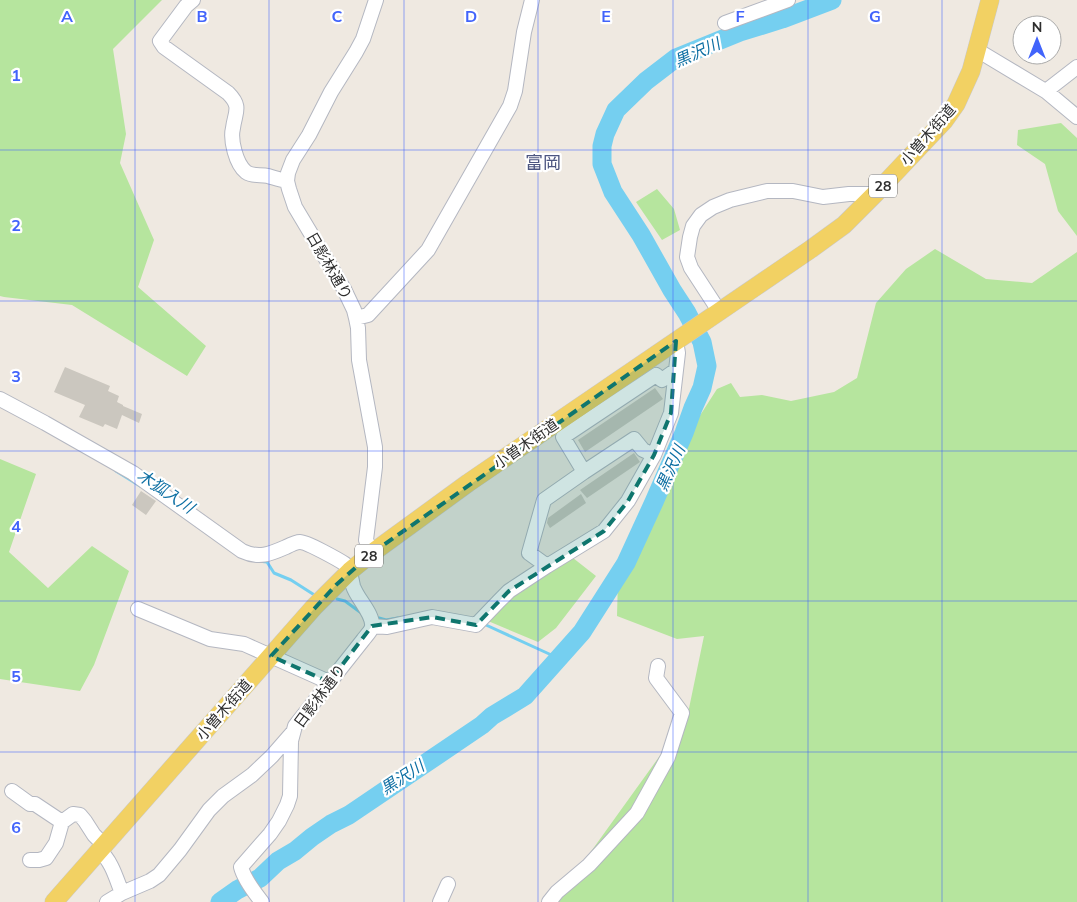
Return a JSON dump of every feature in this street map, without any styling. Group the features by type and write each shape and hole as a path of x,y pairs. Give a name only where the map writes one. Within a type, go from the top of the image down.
{"main road":[{"name":"小曽木街道","path":"54,902 314,607 350,571 468,484 844,225 944,121 956,104 971,71 990,0"}],"street":[{"path":"193,0 186,6 160,41 164,47 234,99 237,111 232,130 233,146 240,165 245,171 251,174 287,181 293,160 364,38 376,0"},
{"path":"356,318 368,315 428,250 510,106 515,91 524,32 532,0"},
{"path":"725,23 788,0"},
{"path":"977,50 1046,91 1077,117"},
{"path":"1046,91 1077,67"},
{"name":"日影林通り","path":"287,181 295,207 344,289 356,318 359,360 375,447 375,467 366,540 372,553"},
{"path":"714,315 687,257 691,231 701,215 713,207 730,200 767,191 793,191 823,197 862,193 875,194"},
{"path":"0,399 133,473 242,551 252,555 265,555 301,542 346,565 350,571 354,588 371,616 372,626 387,626 432,617 476,626 498,600 547,566 604,531 628,501 654,455 671,413 678,340"},
{"path":"584,472 564,437 656,375 662,380 676,370"},
{"path":"547,566 529,553 544,500 634,439 643,450 654,455"},
{"path":"138,608 210,639 244,644 329,682"},
{"name":"日影林通り","path":"259,898 241,869 242,865 270,834 288,805 293,732 329,682 364,640 372,626"},
{"path":"549,902 556,892 589,865 637,813 668,757 682,713 656,678 658,666"},
{"path":"107,902 159,875 209,810 223,796 252,775 293,732"},
{"path":"12,792 30,804 35,804 62,822"},
{"path":"30,860 46,858 56,843 62,822 73,814 80,815 111,863 122,893"},
{"path":"440,902 448,884"}],"highlighted area":[{"path":"676,341 671,413 654,455 628,501 604,531 509,591 476,625 432,617 372,626 329,682 271,656 336,585 372,553"}],"green space":[{"path":"0,0 162,0 113,49 126,134 120,163 154,240 138,287 206,346 187,376 72,305 0,296"},
{"path":"1061,123 1077,138 1077,236 1058,211 1045,164 1017,145 1018,130"},
{"path":"657,189 674,209 680,230 662,240 636,202"},
{"path":"935,249 986,279 1032,283 1077,252 1077,902 556,902 687,718 704,636 677,639 617,616 618,579 690,431 717,389 731,383 740,397 762,395 791,401 834,392 857,378 876,303 906,269"},
{"path":"0,459 36,474 9,552 48,588 92,546 129,571 94,665 80,691 0,679"},
{"path":"573,558 596,576 556,628 538,642 488,621 506,601"}],"building":[{"path":"65,367 110,386 108,391 119,396 117,402 142,414 139,423 122,415 117,429 105,424 103,427 79,417 85,405 54,392"},
{"path":"655,388 663,399 585,452 578,440"},
{"path":"634,453 640,462 587,498 580,490"},
{"path":"141,491 156,501 146,515 132,505"},
{"path":"581,494 586,503 550,528 547,523 548,518"}],"waterway":[{"name":"黒沢川","path":"220,902 237,890 260,878 278,861 295,851 331,824 349,815 482,725 492,716 525,696 582,632 626,563 684,433 702,388 707,366 702,342 687,313 613,192 602,164 602,146 605,134 616,110 646,81 676,58 740,32 782,19 832,0"},
{"name":"木狐入川","path":"116,471 140,486"},
{"name":"木狐入川","path":"258,561 267,562 274,573 291,580 316,596"},
{"name":"木狐入川","path":"337,599 345,601 364,615"},
{"name":"木狐入川","path":"379,618 386,620 398,618"},
{"name":"木狐入川","path":"486,625 558,658"}],"district":[{"name":"富岡","path":"543,163"}]}
